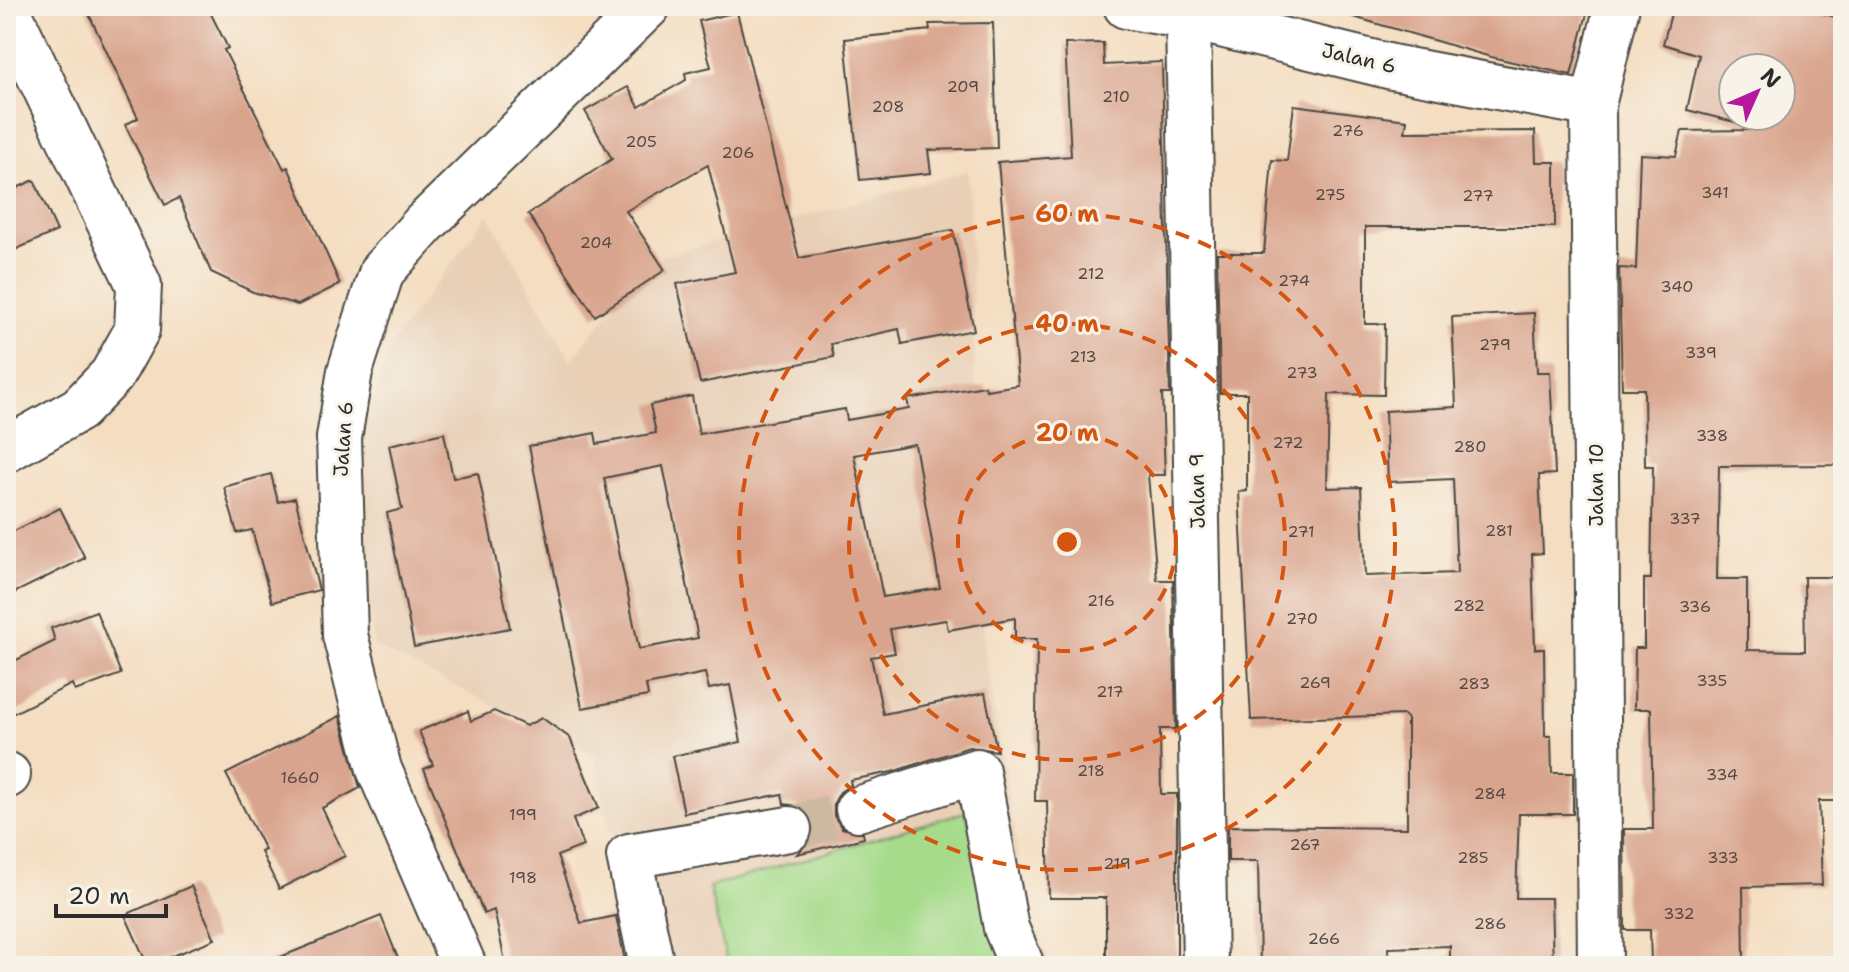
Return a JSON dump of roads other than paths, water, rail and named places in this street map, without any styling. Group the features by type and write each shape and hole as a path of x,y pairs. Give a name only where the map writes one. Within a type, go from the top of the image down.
{"street":[{"path":"6,6 139,285 137,330 112,375 79,409 6,450"},
{"name":"Jalan 6","path":"464,966 379,769 345,635 339,438 350,371 382,271 425,223 648,6"},
{"name":"Jalan 6","path":"1126,6 1188,17 1392,67 1593,105"},
{"name":"Jalan 10","path":"1600,966 1593,105 1617,6"},
{"name":"Jalan 9","path":"1188,17 1205,966"},
{"path":"858,809 977,771 1006,928 1022,966"},
{"path":"652,966 629,856 789,829"}],"tunnel":[{"path":"789,829 858,809"}]}
